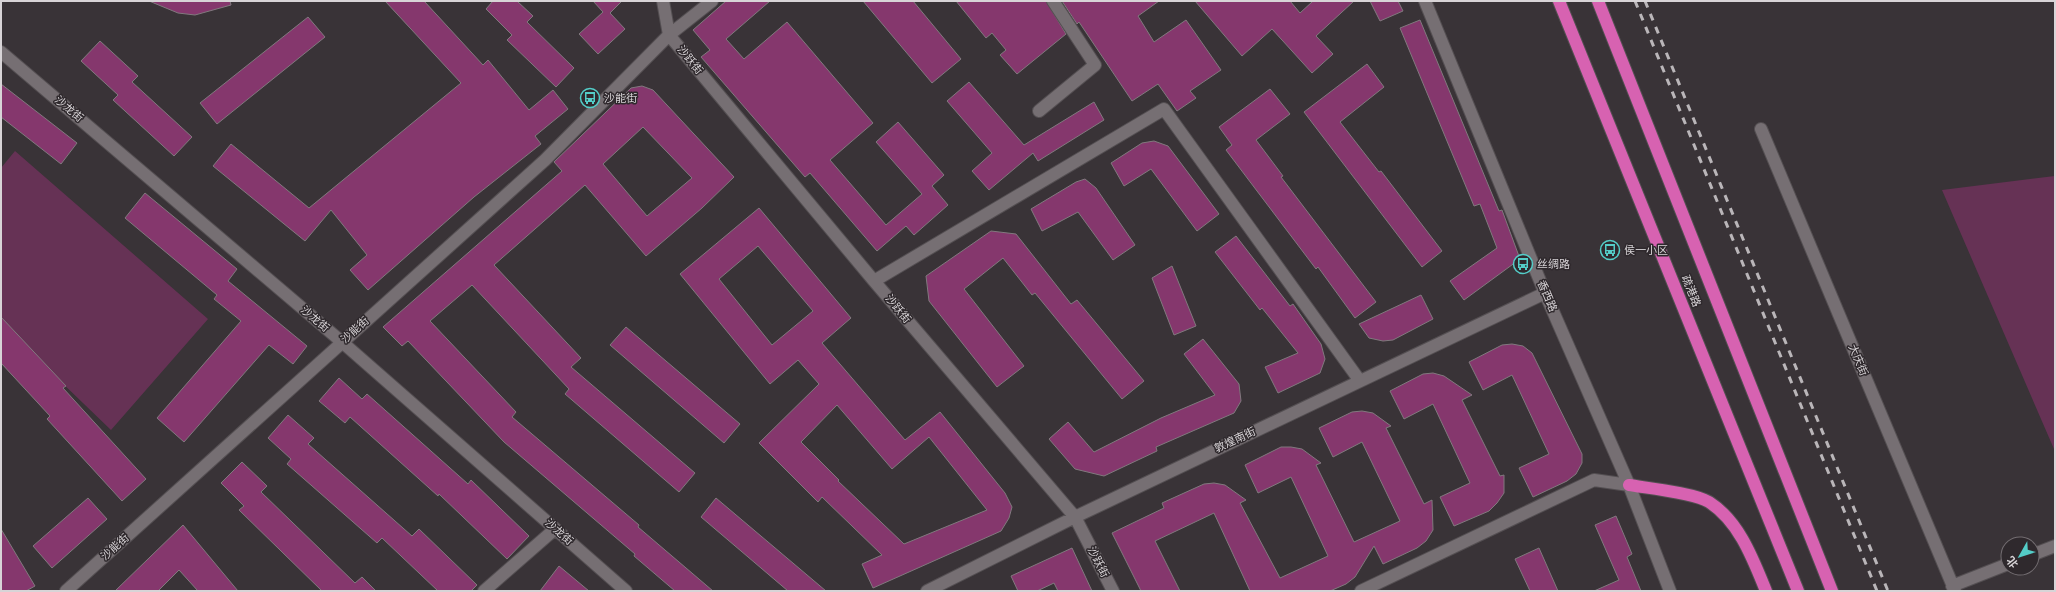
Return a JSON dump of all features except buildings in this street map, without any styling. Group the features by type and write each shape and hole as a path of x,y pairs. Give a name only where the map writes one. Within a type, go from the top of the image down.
{"highway":[{"name":"疏港路","path":"1559,1 1798,591"},
{"path":"1598,1 1832,591"},
{"path":"1628,485 1680,493 1708,501 1732,522 1753,560 1766,591"}],"street":[{"path":"663,1 669,35"},
{"name":"沙能街","path":"66,591 545,160 669,35 712,1"},
{"path":"1039,111 1095,65 1053,1"},
{"name":"香西路","path":"1425,1 1545,293 1628,485 1670,591"},
{"name":"沙跃街","path":"669,35 874,281 1075,517 1113,591"},
{"name":"沙龙街","path":"1,52 342,342 626,591"},
{"path":"874,281 1164,109 1360,381"},
{"name":"大庆街","path":"1760,129 1954,588"},
{"name":"敦煌南街","path":"927,591 1075,517 1545,293"},
{"path":"1361,591 1594,480 1628,485"},
{"path":"484,591 555,529"},
{"path":"2040,552 2055,546"},
{"path":"1954,588 2000,568"}],"shaded area":[{"path":"15,151 208,319 111,430 1,324 1,168"},
{"path":"2055,176 2055,449 2054,449 1942,190"}],"railway":[{"path":"1635,1 1877,591"},
{"path":"1645,1 1888,591"}],"place":[{"name":"沙能街","path":"590,98"},
{"name":"侯一小区","path":"1610,250"},
{"name":"丝绸路","path":"1523,264"}]}
